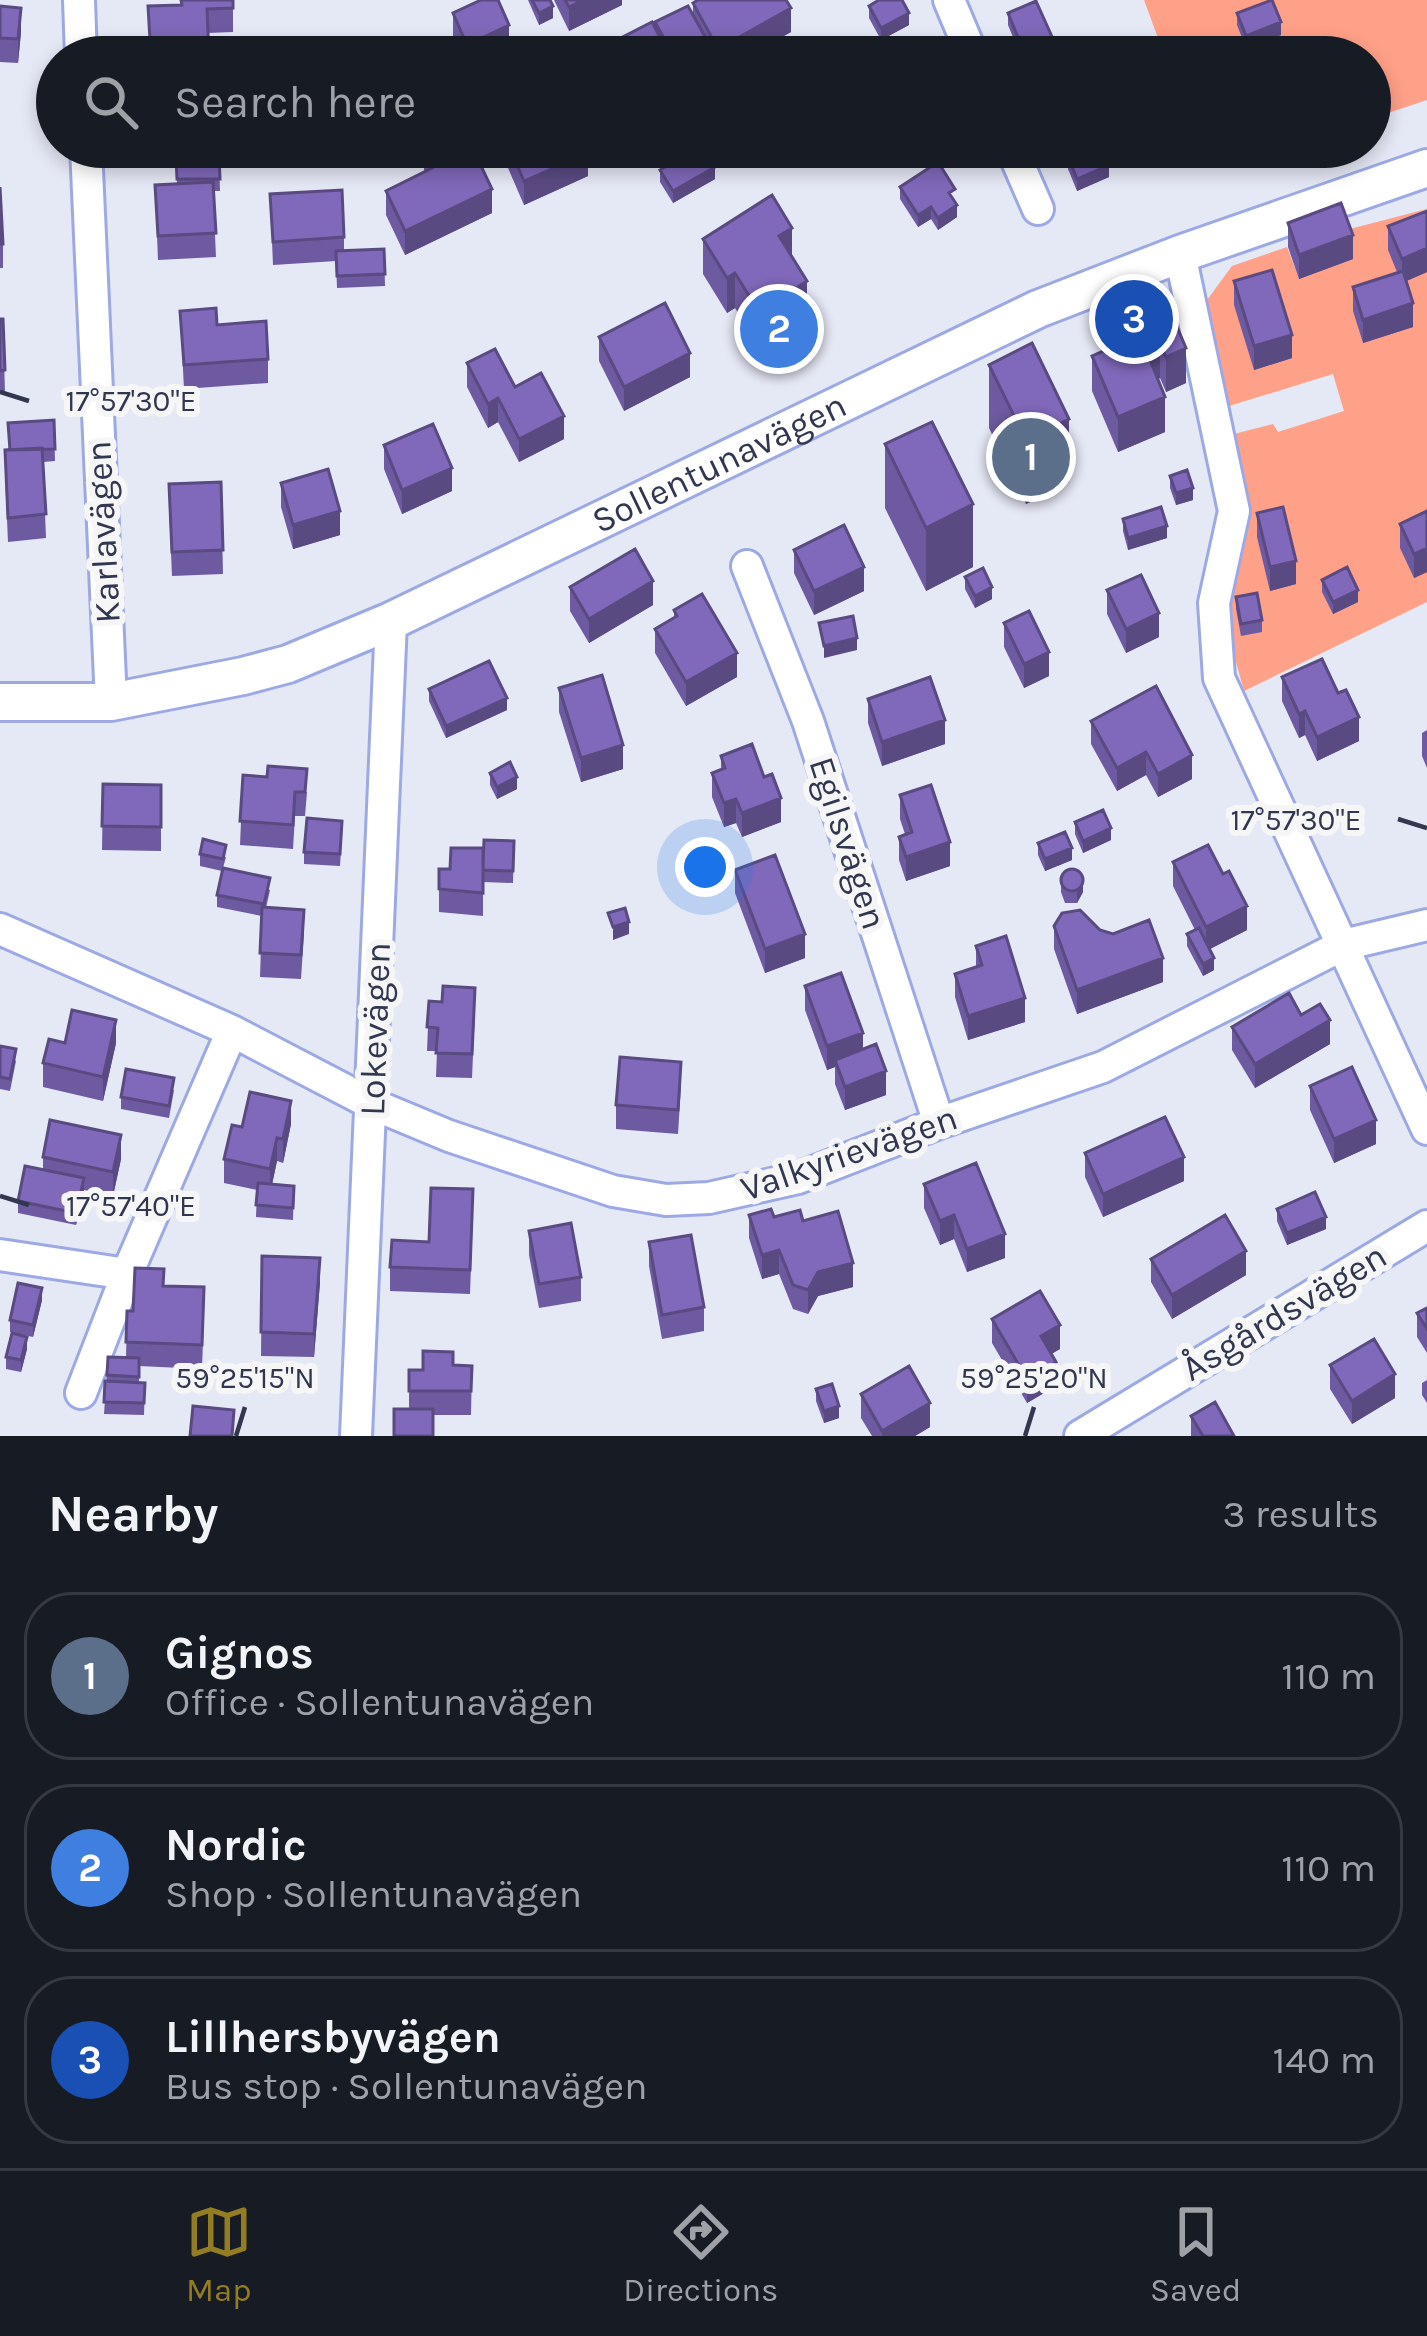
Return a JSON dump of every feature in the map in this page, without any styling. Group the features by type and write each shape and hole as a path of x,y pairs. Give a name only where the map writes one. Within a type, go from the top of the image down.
{"street":[{"path":"79,0 80,36"},
{"path":"949,0 964,36"},
{"name":"Karlavägen","path":"87,168 111,702"},
{"path":"1020,168 1038,209"},
{"name":"Sollentunavägen","path":"0,702 111,702 288,664 391,621 1038,309 1427,168"},
{"path":"1180,254 1234,511 1214,603 1219,678 1427,1129"},
{"name":"Egilsvägen","path":"747,566 808,721 939,1123"},
{"name":"Lokevägen","path":"356,1436 391,621"},
{"name":"Valkyrievägen","path":"0,929 232,1031 372,1104 562,1175 613,1191 666,1200 709,1198 798,1178 1103,1067 1343,945 1427,925"},
{"path":"81,1393 232,1031"},
{"name":"Åsgårdsvägen","path":"1080,1436 1427,1226"},
{"path":"0,1255 127,1274"}],"shaded area":[{"path":"1144,0 1427,0 1427,100 1391,112 1391,36 1157,36"},
{"path":"1427,209 1427,602 1244,691 1231,644 1230,588 1250,505 1234,434 1273,424 1278,432 1344,411 1333,374 1229,406 1207,300 1232,266 1287,247 1299,278 1342,231"}],"building":[{"path":"181,0 233,0 233,8 207,9 208,36 150,36 148,6 182,5"},
{"path":"481,0 498,0 509,25 486,36 463,36 453,13"},
{"path":"532,0 550,0 553,6 539,13"},
{"path":"786,0 791,8 741,36 711,36 693,3"},
{"path":"879,0 902,0 909,13 881,28 869,6"},
{"path":"1272,0 1281,22 1246,36 1237,13"},
{"path":"1036,1 1052,36 1017,36 1008,13"},
{"path":"0,6 21,8 18,39 0,38"},
{"path":"688,6 705,36 663,36 655,22"},
{"path":"652,22 659,36 625,36"},
{"path":"176,168 220,168 220,179 177,179"},
{"path":"432,168 482,168 492,189 405,231 386,191"},
{"path":"518,168 554,168 524,181"},
{"path":"664,168 713,168 673,191 660,170"},
{"path":"929,168 942,168 955,189 949,193 957,205 938,218 931,207 918,215 900,187"},
{"path":"1072,168 1102,168 1077,179"},
{"path":"213,182 216,233 158,236 155,185"},
{"path":"342,190 344,237 273,242 270,194"},
{"path":"772,195 792,228 779,236 807,281 759,312 735,273 727,278 703,239"},
{"path":"1341,203 1353,235 1299,255 1288,223"},
{"path":"1427,211 1427,248 1402,259 1388,226"},
{"path":"384,249 385,274 337,276 336,251"},
{"path":"1272,270 1292,335 1254,346 1234,281"},
{"path":"1403,271 1413,303 1363,320 1353,287"},
{"path":"665,303 690,353 624,387 599,337"},
{"path":"216,308 217,325 266,321 268,359 184,365 180,311"},
{"path":"1169,308 1186,348 1166,357 1160,343 1146,350 1165,397 1118,417 1092,356 1117,345 1111,332"},
{"path":"0,319 5,370 0,371"},
{"path":"1032,343 1069,419 1026,440 989,365"},
{"path":"495,349 515,387 541,373 564,416 519,439 498,398 488,404 467,363"},
{"path":"54,420 55,449 10,450 8,423"},
{"path":"932,422 973,504 926,528 885,444"},
{"path":"433,424 452,468 402,490 384,445"},
{"path":"42,448 46,514 8,518 5,450"},
{"path":"328,469 340,511 293,525 281,483"},
{"path":"1187,470 1193,488 1176,493 1170,476"},
{"path":"221,482 223,550 172,552 169,484"},
{"path":"1161,507 1167,526 1128,538 1123,519"},
{"path":"1283,507 1296,561 1270,567 1257,513"},
{"path":"1427,511 1427,548 1414,554 1400,524"},
{"path":"844,525 864,567 814,591 794,550"},
{"path":"635,549 653,581 589,619 570,587"},
{"path":"1347,567 1358,590 1333,602 1322,580"},
{"path":"983,568 992,587 975,596 965,577"},
{"path":"1141,575 1159,613 1126,629 1107,590"},
{"path":"1257,593 1262,620 1241,624 1236,597"},
{"path":"702,594 737,653 686,682 655,629 677,616 674,610"},
{"path":"1029,611 1049,652 1024,664 1004,623"},
{"path":"853,616 857,638 824,646 819,623"},
{"path":"1322,659 1338,693 1346,690 1359,717 1317,737 1305,711 1299,714 1282,677"},
{"path":"489,661 507,698 446,726 429,689"},
{"path":"602,675 623,745 581,758 559,688"},
{"path":"930,677 945,720 882,742 868,699"},
{"path":"1156,686 1192,755 1158,774 1146,752 1117,768 1091,721"},
{"path":"752,744 764,777 772,774 781,798 742,813 736,799 724,803 712,773 725,768 721,756"},
{"path":"510,762 517,777 497,787 490,773"},
{"path":"268,766 307,769 305,792 295,792 293,825 240,821 243,775 267,777"},
{"path":"103,784 161,785 161,827 102,826"},
{"path":"931,785 950,842 906,857 899,837 912,832 900,795"},
{"path":"1103,810 1111,828 1083,841 1075,822"},
{"path":"307,818 342,821 340,854 304,852"},
{"path":"1065,832 1072,848 1045,859 1038,843"},
{"path":"203,839 226,845 223,859 200,854"},
{"path":"484,840 514,841 513,871 483,870"},
{"path":"1208,845 1223,874 1229,871 1247,906 1206,927 1173,862"},
{"path":"451,848 483,848 483,893 439,889 439,869 450,869"},
{"path":"775,855 805,934 765,949 735,870"},
{"path":"223,868 270,878 264,904 217,895"},
{"path":"1072,869 1083,880 1072,891 1061,880"},
{"path":"262,907 304,910 301,955 260,953"},
{"path":"625,908 629,922 613,927 608,913"},
{"path":"1080,910 1100,930 1113,934 1149,920 1163,958 1077,990 1054,926 1062,913"},
{"path":"1199,928 1214,958 1203,964 1187,934"},
{"path":"1006,936 1025,998 968,1016 955,974 982,965 976,946"},
{"path":"841,973 863,1033 827,1046 805,986"},
{"path":"443,986 475,988 472,1054 436,1053 438,1028 427,1027 429,1001 442,1002"},
{"path":"1289,993 1301,1015 1320,1004 1330,1020 1255,1064 1232,1027"},
{"path":"72,1010 116,1020 103,1077 43,1063 49,1039 65,1043"},
{"path":"876,1044 886,1071 845,1087 835,1060"},
{"path":"0,1046 16,1049 10,1079 0,1077"},
{"path":"620,1057 681,1062 678,1110 616,1105"},
{"path":"1352,1067 1376,1120 1334,1139 1310,1086"},
{"path":"126,1069 174,1078 169,1106 121,1097"},
{"path":"250,1092 291,1101 270,1169 224,1159 232,1125 242,1127"},
{"path":"1165,1117 1184,1157 1103,1194 1085,1153"},
{"path":"50,1120 121,1135 113,1172 43,1157"},
{"path":"976,1163 1005,1234 967,1249 954,1215 940,1221 924,1184"},
{"path":"25,1166 84,1178 76,1213 18,1201"},
{"path":"258,1183 294,1186 293,1208 256,1205"},
{"path":"431,1188 473,1189 470,1270 390,1267 392,1240 429,1242"},
{"path":"1315,1192 1326,1217 1287,1233 1277,1209"},
{"path":"771,1209 774,1217 800,1210 803,1221 838,1211 853,1263 818,1272 808,1290 793,1285 779,1250 762,1255 749,1215"},
{"path":"1225,1215 1246,1251 1172,1295 1151,1259"},
{"path":"571,1223 581,1277 539,1284 529,1231"},
{"path":"691,1235 704,1307 662,1315 649,1242"},
{"path":"262,1256 320,1258 314,1334 261,1332"},
{"path":"135,1268 164,1269 163,1286 204,1287 202,1345 126,1342"},
{"path":"18,1283 42,1288 33,1325 10,1320"},
{"path":"1040,1291 1060,1325 1041,1336 1056,1362 1027,1379 992,1319"},
{"path":"1427,1308 1427,1329 1417,1313"},
{"path":"12,1333 27,1337 21,1360 6,1357"},
{"path":"1374,1339 1395,1374 1352,1401 1330,1365"},
{"path":"423,1351 453,1352 453,1365 472,1366 471,1391 409,1391 409,1370 423,1370"},
{"path":"108,1357 139,1358 139,1377 107,1375"},
{"path":"909,1366 930,1403 882,1431 861,1394"},
{"path":"105,1381 145,1383 144,1403 104,1402"},
{"path":"832,1384 839,1406 824,1411 816,1389"},
{"path":"1215,1402 1234,1436 1203,1436 1191,1416"},
{"path":"193,1406 234,1410 232,1436 190,1436"},
{"path":"394,1409 433,1409 433,1436 394,1436"}],"place":[{"name":"Lillhersbyvägen","path":"1134,319"},
{"name":"Nordic","path":"779,329"},
{"name":"Gignos","path":"1031,457"}]}
